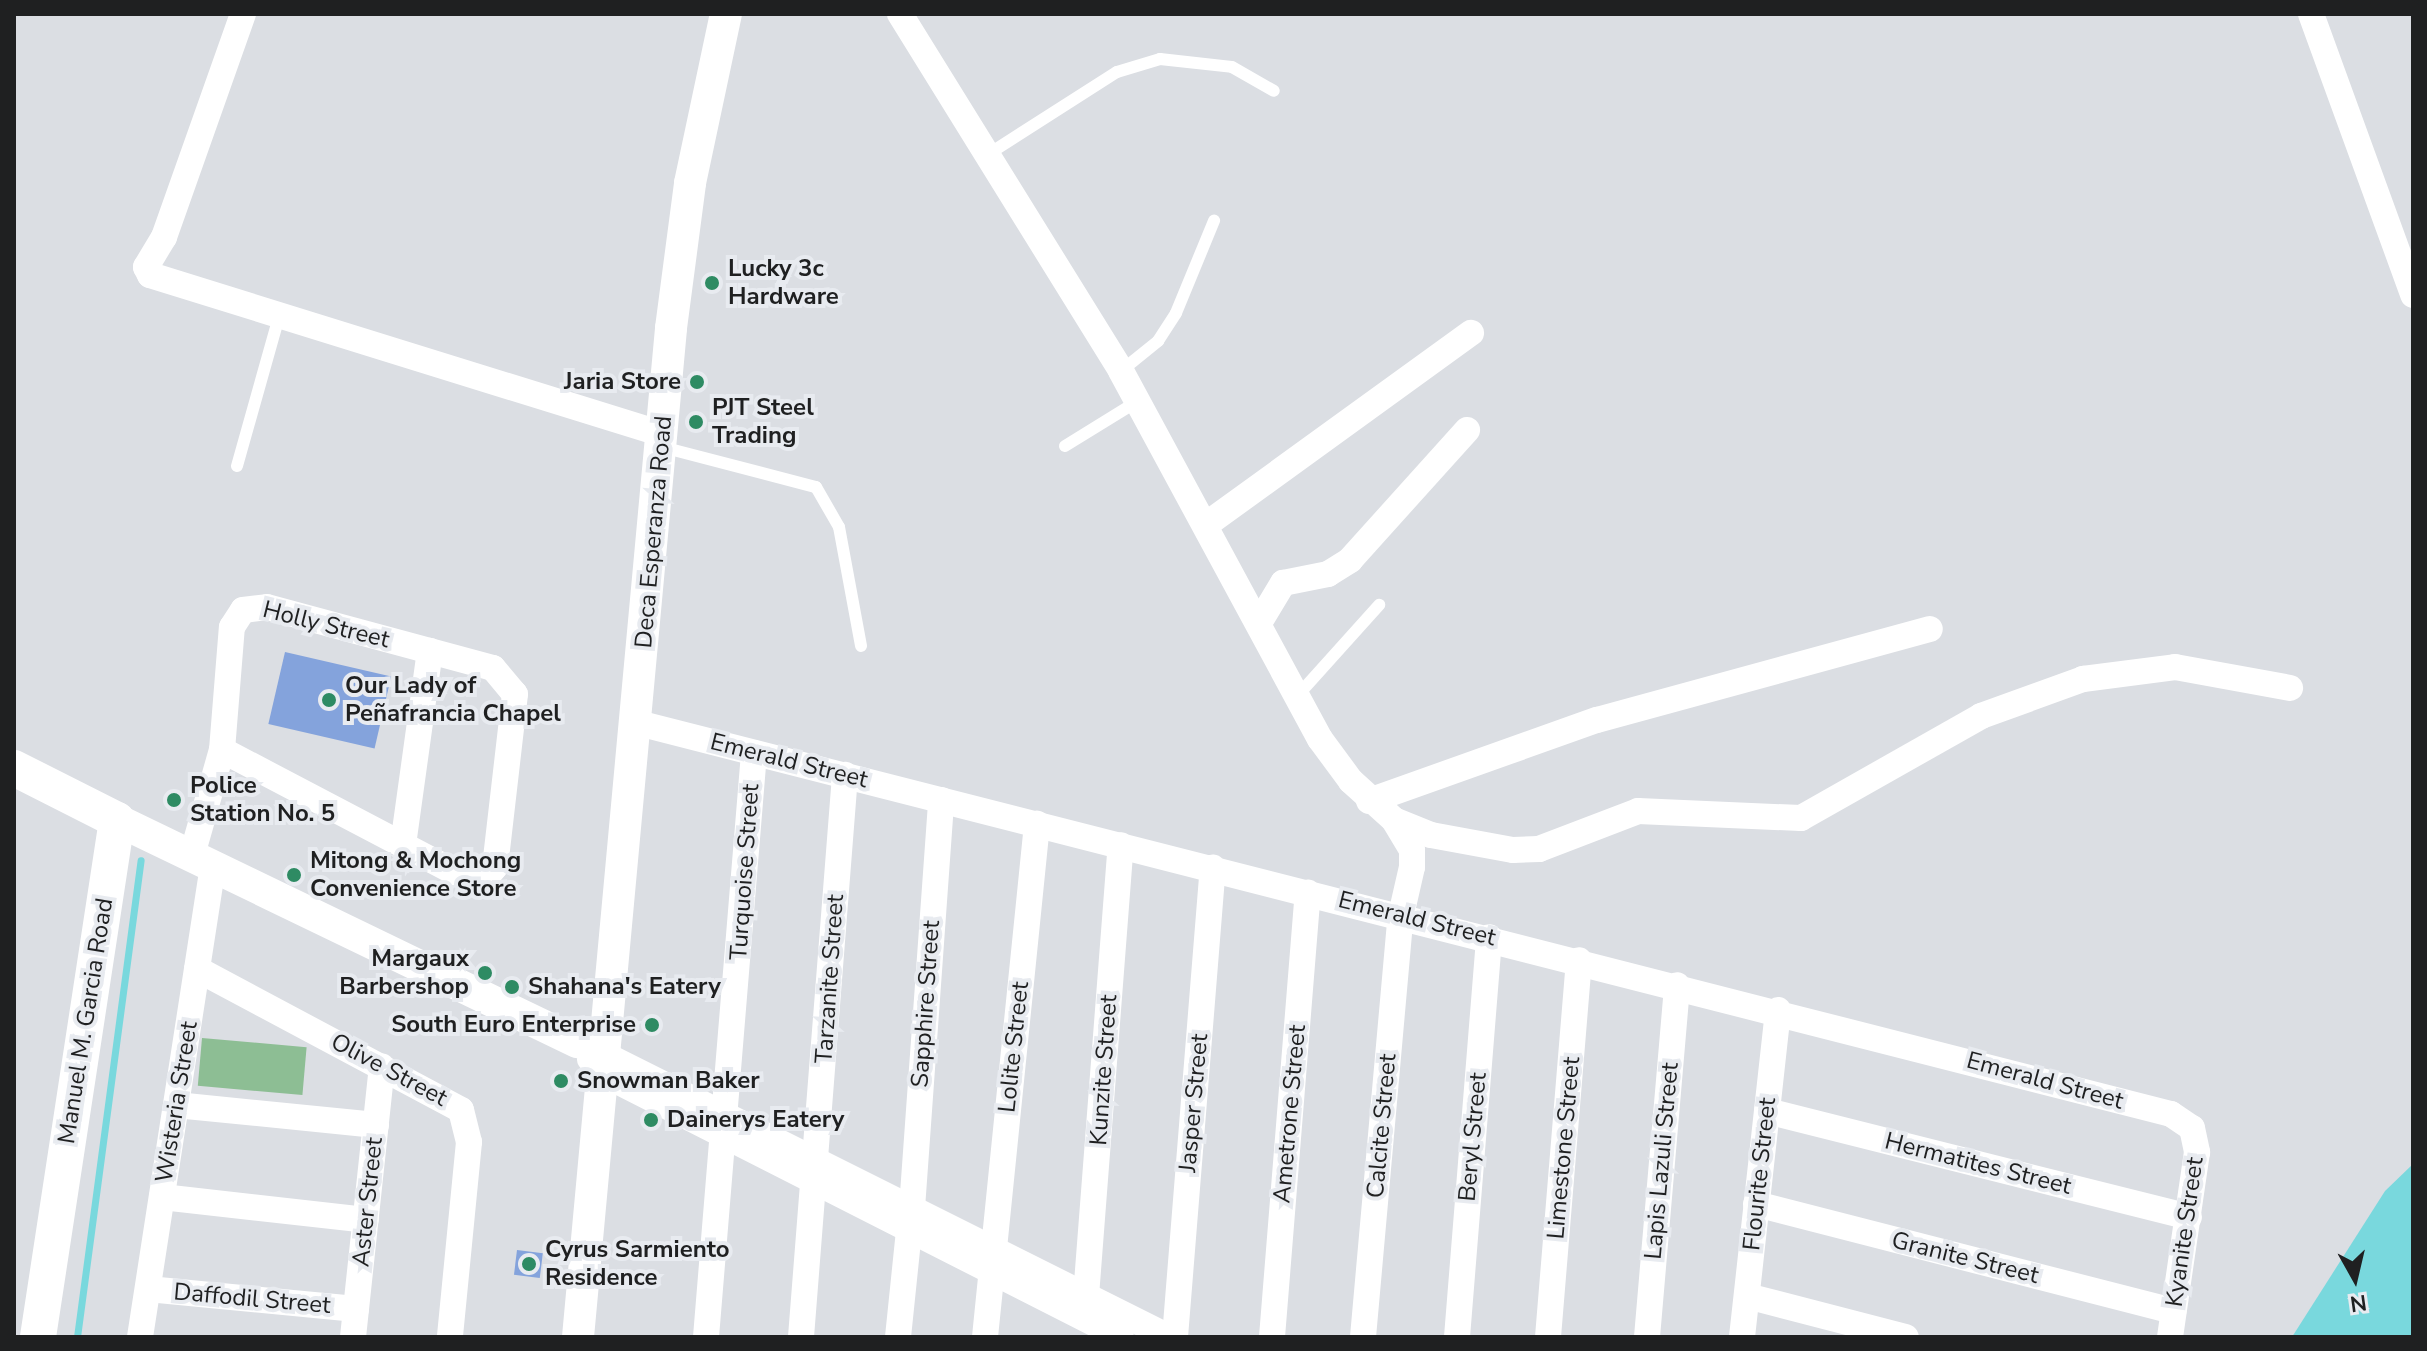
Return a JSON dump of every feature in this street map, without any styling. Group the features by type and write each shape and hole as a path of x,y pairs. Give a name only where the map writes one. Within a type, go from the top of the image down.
{"main road":[{"path":"14,768 117,820"},
{"name":"Manuel M. Garcia Road","path":"38,1337 117,820"}],"street":[{"name":"Deca Esperanza Road","path":"578,1337 594,1056 638,723 662,440 690,183 726,14"},
{"path":"900,14 1121,371 1299,694 1320,739 1369,801 1394,820 1431,835 1513,850 1539,849 1638,811 1801,818 1981,716 2083,679 2175,667 2290,688"},
{"path":"2311,14 2413,295"},
{"path":"246,17 164,237 146,267 158,281 662,440"},
{"path":"1207,524 1471,333"},
{"path":"1259,623 1283,583 1328,574 1350,560 1467,430"},
{"name":"Holly Street","path":"202,861 222,750 232,627 243,610 267,607 493,668 512,682 515,709 491,875 470,880 403,845"},
{"path":"1369,801 1597,720 1930,629"},
{"path":"222,750 403,845 430,651"},
{"name":"Emerald Street","path":"638,723 1778,1010 2171,1114 2192,1128"},
{"name":"Turquoise Street","path":"706,1337 754,753"},
{"name":"Tarzanite Street","path":"801,1337 845,775"},
{"name":"Sapphire Street","path":"898,1337 910,1219 941,800"},
{"path":"117,820 594,1056 992,1260 1121,1337"},
{"name":"Calcite Street","path":"1363,1337 1401,915 1412,850 1394,820"},
{"name":"Lolite Street","path":"985,1337 1037,824"},
{"name":"Kunzite Street","path":"1083,1317 1121,845"},
{"name":"Wisteria Street","path":"140,1337 197,969 202,861"},
{"name":"Jasper Street","path":"1175,1337 1213,868"},
{"name":"Ametrone Street","path":"1272,1337 1308,892"},
{"name":"Beryl Street","path":"1457,1337 1489,937"},
{"name":"Limestone Street","path":"1548,1337 1579,960"},
{"name":"Olive Street","path":"197,969 450,1102 466,1118 450,1337"},
{"name":"Lapis Lazuli Street","path":"1647,1337 1677,985"},
{"name":"Flourite Street","path":"1742,1337 1778,1010"},
{"name":"Aster Street","path":"353,1337 382,1067"},
{"path":"176,1105 376,1125"},
{"name":"Hermatites Street","path":"1767,1111 2189,1217"},
{"name":"Kyanite Street","path":"2172,1324 2197,1152 2192,1128"},
{"path":"162,1197 366,1220"},
{"name":"Granite Street","path":"1756,1204 2172,1324"},
{"name":"Daffodil Street","path":"148,1289 356,1309"},
{"path":"1747,1296 1906,1337"},
{"path":"1083,1317 1169,1337"}],"lane":[{"path":"987,155 1117,72 1160,59 1232,67 1274,91"},
{"path":"1121,371 1158,341 1176,313 1214,221"},
{"path":"237,466 279,317"},
{"path":"1065,446 1138,401"},
{"path":"662,440 816,487 839,527 861,646"},
{"path":"1299,694 1379,605"}],"green space":[{"path":"202,1038 307,1047 302,1095 198,1086"}],"water":[{"path":"2413,1164 2413,1337 2292,1337 2385,1191"}],"building":[{"name":"Our Lady of Peñafrancia Chapel","path":"285,652 391,677 375,749 268,724"},
{"name":"Cyrus Sarmiento Residence","path":"517,1250 543,1253 540,1278 514,1275"}],"waterway":[{"path":"77,1337 141,860"}],"place":[{"name":"Lucky 3c Hardware","path":"712,283"},
{"name":"Jaria Store","path":"697,382"},
{"name":"PJT Steel Trading","path":"696,422"},
{"name":"Our Lady of Peñafrancia Chapel","path":"329,700"},
{"name":"Police Station No. 5","path":"174,800"},
{"name":"Mitong & Mochong Convenience Store","path":"294,875"},
{"name":"Margaux Barbershop","path":"485,973"},
{"name":"Shahana's Eatery","path":"512,987"},
{"name":"South Euro Enterprise","path":"652,1025"},
{"name":"Snowman Baker","path":"561,1081"},
{"name":"Dainerys Eatery","path":"651,1120"},
{"name":"Cyrus Sarmiento Residence","path":"529,1264"}]}
